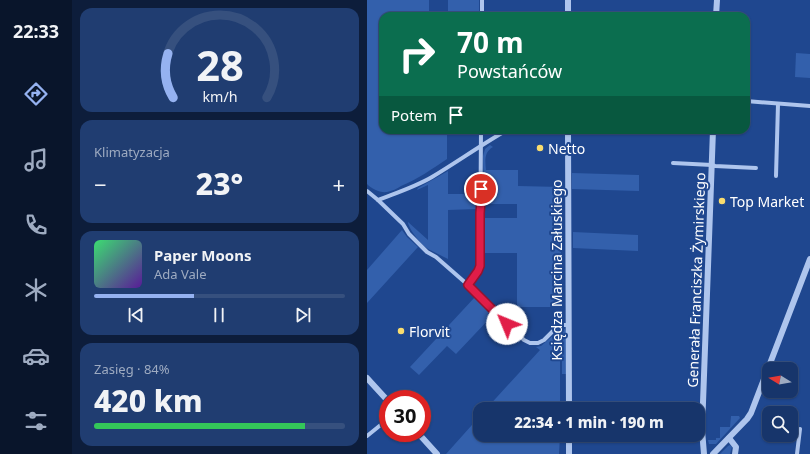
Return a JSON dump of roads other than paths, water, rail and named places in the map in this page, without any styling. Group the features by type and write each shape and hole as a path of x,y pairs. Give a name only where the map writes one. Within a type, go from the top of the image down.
{"street":[{"path":"482,0 482,12"},
{"path":"568,0 568,12"},
{"path":"716,12 717,0"},
{"path":"750,101 810,106"},
{"path":"777,176 778,104"},
{"path":"468,285 480,266 481,134"},
{"path":"379,200 419,184 500,134"},
{"name":"Księdza Marcina Załuskiego","path":"568,134 569,402"},
{"name":"Generała Franciszka Żymirskiego","path":"704,454 703,426 713,134"},
{"path":"673,163 756,168"},
{"path":"367,191 379,200 403,224 409,234 427,252 436,257 468,285 527,342 534,344 538,343 544,340 561,325 568,325"},
{"path":"713,454 747,419 754,407 810,259"},
{"path":"367,378 379,392"},
{"path":"367,436 379,426"},
{"path":"797,454 800,429"},
{"path":"729,438 736,447 735,454"},
{"path":"426,442 437,454"},
{"path":"569,442 569,454"}],"place":[{"name":"Netto","path":"540,148"},
{"name":"Top Market","path":"722,201"},
{"name":"Florvit","path":"401,331"}]}
